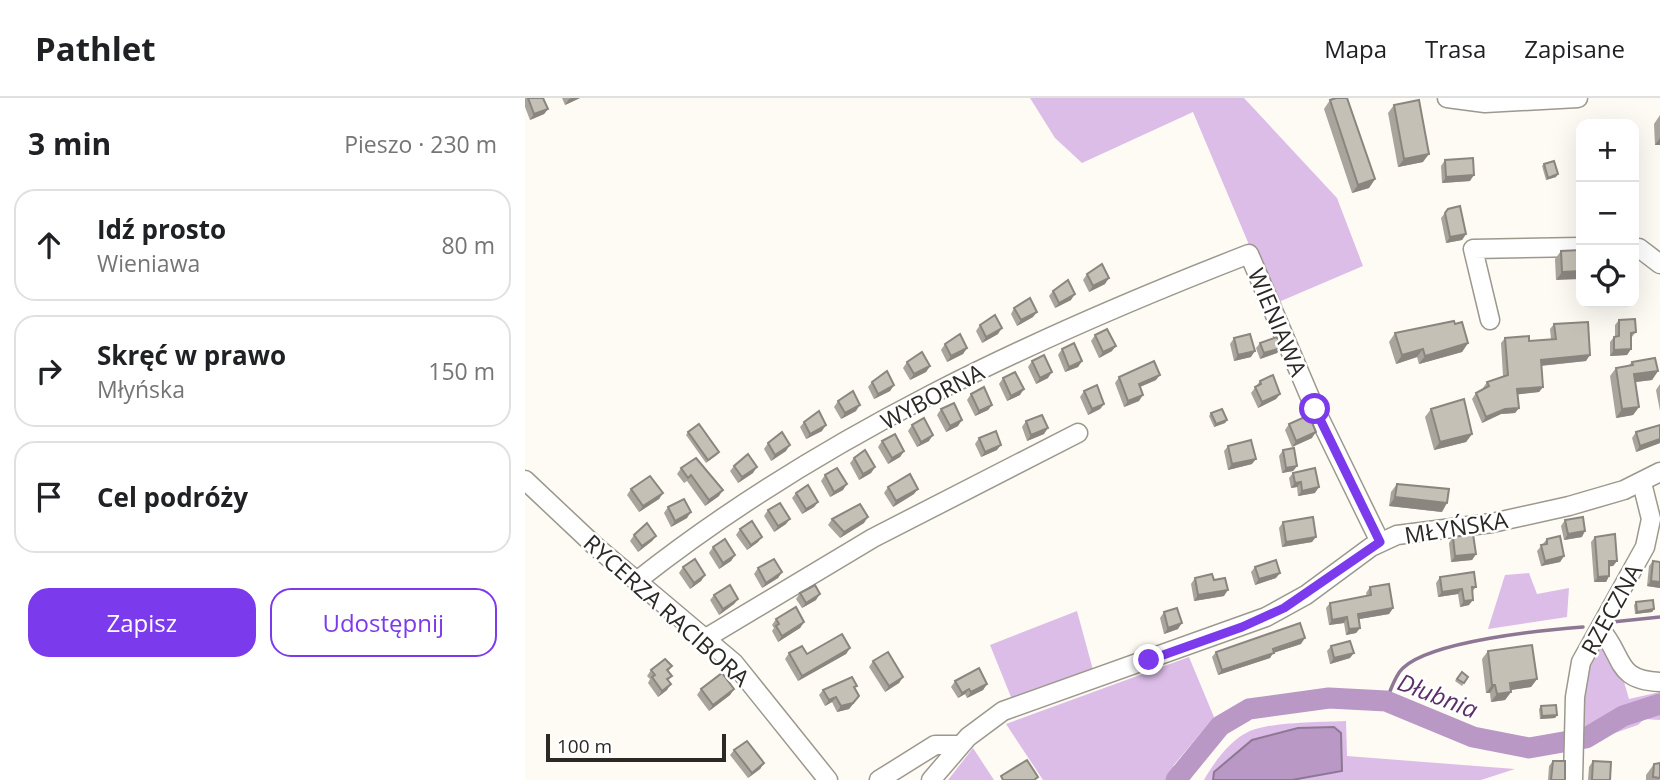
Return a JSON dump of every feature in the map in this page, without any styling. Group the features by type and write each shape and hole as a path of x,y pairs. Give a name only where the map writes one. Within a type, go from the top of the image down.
{"street":[{"path":"1447,98 1485,103 1578,98"},
{"path":"1639,247 1660,242"},
{"path":"1490,320 1473,249 1576,247"},
{"path":"1639,249 1660,264"},
{"name":"WIENIAWA","path":"1249,254 1315,409 1380,542"},
{"name":"WYBORNA","path":"638,580 754,498 926,398 1063,330 1249,254"},
{"path":"706,638 873,538 1078,433"},
{"name":"MŁYŃSKA","path":"931,780 960,745 992,718 1015,706 1266,617 1306,595 1380,542 1411,532 1514,519 1588,501 1642,483 1660,472"},
{"name":"RYCERZA RACIBORA","path":"525,480 594,545 734,663 828,780"},
{"name":"RZECZNA","path":"1573,780 1575,697 1581,662 1645,547 1651,519 1642,483"},
{"path":"1600,629 1627,673 1639,681 1660,681"},
{"path":"879,780 935,746 960,745"}],"shaded area":[{"path":"1030,98 1244,98 1337,198 1363,266 1274,304 1193,112 1082,163 1055,138"},
{"path":"1529,573 1537,594 1569,588 1567,617 1488,629 1505,575"},
{"path":"1077,611 1093,670 1013,702 990,645"},
{"path":"1602,643 1622,675 1629,699 1660,692 1660,720 1644,719 1638,725 1580,745 1580,714 1584,710 1585,693 1581,692 1583,674"},
{"path":"1189,657 1214,717 1173,766 1188,775 1185,780 1043,780 1006,724"},
{"path":"1346,721 1347,756 1515,769 1481,780 1204,780 1229,746 1248,732 1281,724"},
{"path":"1334,727 1341,733 1342,771 1292,780 1213,780 1214,772 1252,740 1298,728"},
{"path":"973,748 994,780 948,780"}],"building":[{"path":"528,98 543,98 548,109 534,114"},
{"path":"1347,98 1375,179 1358,185 1330,100"},
{"path":"1419,100 1429,154 1404,159 1394,105"},
{"path":"1473,158 1474,175 1446,177 1445,160"},
{"path":"1554,161 1558,174 1548,178 1544,164"},
{"path":"1460,206 1466,234 1450,237 1445,213 1448,209"},
{"path":"1576,250 1576,271 1562,272 1561,251"},
{"path":"1102,264 1109,278 1093,286 1087,274"},
{"path":"1068,280 1075,294 1059,303 1053,291"},
{"path":"1030,298 1037,312 1021,320 1014,308"},
{"path":"995,315 1002,328 986,337 980,325"},
{"path":"1635,319 1636,332 1631,333 1631,349 1614,350 1614,337 1619,336 1619,320"},
{"path":"1454,321 1455,324 1462,322 1468,343 1425,356 1423,349 1402,355 1395,333"},
{"path":"1588,322 1590,355 1541,360 1543,387 1517,389 1519,408 1505,409 1486,417 1476,393 1489,386 1487,382 1508,375 1505,338 1529,336 1529,341 1556,339 1554,324"},
{"path":"1107,329 1116,346 1103,352 1095,335"},
{"path":"960,334 967,348 951,356 945,344"},
{"path":"1250,334 1255,351 1238,355 1234,338"},
{"path":"1277,337 1281,348 1264,353 1260,343"},
{"path":"1074,343 1082,361 1069,367 1062,349"},
{"path":"922,352 930,366 914,374 907,362"},
{"path":"1044,355 1052,372 1040,378 1032,361"},
{"path":"1655,358 1658,371 1634,374 1639,407 1622,409 1616,368"},
{"path":"1154,361 1160,375 1139,384 1143,395 1128,401 1119,377"},
{"path":"887,371 894,385 878,394 872,382"},
{"path":"1015,372 1024,389 1011,396 1003,378"},
{"path":"1273,375 1280,394 1262,402 1255,387 1261,384 1260,381"},
{"path":"1097,385 1104,404 1092,409 1084,391"},
{"path":"984,387 992,405 979,411 971,394"},
{"path":"853,391 860,405 845,413 838,401"},
{"path":"1464,399 1472,434 1440,442 1431,409"},
{"path":"954,403 962,420 950,426 941,409"},
{"path":"1222,409 1227,420 1216,424 1211,413"},
{"path":"819,411 826,425 810,434 804,422"},
{"path":"1042,415 1048,428 1031,435 1026,421"},
{"path":"1309,415 1316,432 1296,441 1289,424"},
{"path":"924,418 933,435 921,442 912,425"},
{"path":"699,424 719,452 708,460 688,432"},
{"path":"1660,425 1660,439 1640,446 1636,432"},
{"path":"996,431 1001,445 985,452 979,438"},
{"path":"782,432 790,445 775,455 768,443"},
{"path":"895,434 904,451 892,458 882,441"},
{"path":"1251,440 1256,459 1232,464 1228,446"},
{"path":"1294,448 1297,466 1286,468 1283,450"},
{"path":"865,450 875,467 863,474 854,458"},
{"path":"748,454 757,467 742,477 734,466"},
{"path":"696,458 723,490 709,500 691,475 688,478 681,468"},
{"path":"837,468 847,484 834,492 825,475"},
{"path":"1315,468 1319,487 1302,491 1301,482 1295,483 1293,473"},
{"path":"910,474 918,489 896,501 888,487"},
{"path":"650,476 663,493 643,506 631,489"},
{"path":"1397,484 1449,489 1447,503 1395,497"},
{"path":"808,485 818,502 806,509 796,493"},
{"path":"684,499 691,512 675,521 668,507"},
{"path":"780,503 790,519 778,526 768,510"},
{"path":"860,504 868,517 844,532 832,519"},
{"path":"1313,517 1316,537 1286,542 1283,522"},
{"path":"1583,517 1585,531 1568,534 1565,520"},
{"path":"752,521 762,537 751,545 740,529"},
{"path":"647,523 656,536 642,546 634,535"},
{"path":"1473,534 1476,554 1455,556 1453,537"},
{"path":"1615,534 1617,561 1609,561 1609,576 1598,577 1595,537"},
{"path":"1560,536 1564,556 1545,561 1541,545 1547,544 1547,539"},
{"path":"725,539 735,555 723,563 713,547"},
{"path":"695,559 705,575 694,583 683,567"},
{"path":"774,559 782,572 766,583 758,568"},
{"path":"1276,560 1280,573 1259,579 1255,567"},
{"path":"1653,561 1660,562 1660,582 1651,581"},
{"path":"1474,572 1476,587 1472,587 1473,600 1464,601 1462,589 1442,592 1440,577"},
{"path":"1212,574 1214,580 1225,578 1228,590 1198,595 1195,578"},
{"path":"1389,584 1393,608 1358,614 1360,628 1349,629 1347,617 1332,620 1330,603 1371,595 1370,587"},
{"path":"730,585 738,599 723,609 714,595"},
{"path":"815,585 820,594 806,603 800,593"},
{"path":"1653,600 1654,609 1637,612 1636,602"},
{"path":"796,607 804,622 782,636 776,626 779,624 776,619"},
{"path":"1177,608 1182,623 1168,628 1164,612"},
{"path":"1300,623 1305,638 1273,649 1274,653 1222,670 1216,652"},
{"path":"842,634 850,648 802,676 789,653 802,646 807,654"},
{"path":"1350,641 1354,653 1334,658 1331,646"},
{"path":"1532,645 1537,679 1510,683 1511,692 1497,694 1495,685 1492,685 1488,651"},
{"path":"888,652 903,677 889,686 873,661"},
{"path":"665,659 672,666 667,670 672,676 667,679 671,684 662,691 652,677 655,675 651,670"},
{"path":"979,668 987,684 971,692 969,689 962,693 955,681"},
{"path":"1462,672 1468,677 1464,683 1457,679"},
{"path":"722,673 734,689 713,705 701,689"},
{"path":"852,677 859,696 853,703 841,706 836,697 829,700 823,690"},
{"path":"1556,705 1557,715 1542,716 1541,706"},
{"path":"747,741 764,763 752,773 734,750"},
{"path":"1027,760 1038,777 1034,780 1003,780 1001,776"},
{"path":"1553,761 1565,761 1565,780 1551,780"},
{"path":"1593,761 1611,762 1610,780 1592,780"},
{"path":"1660,763 1660,778 1653,777 1654,764"}],"waterway":[{"path":"1612,622 1660,617"},
{"path":"1386,701 1403,668 1437,651 1489,638 1583,627"},
{"name":"Dłubnia","path":"1176,780 1220,726 1249,709 1329,698 1386,701 1473,737 1529,748 1586,738 1623,716 1660,704"}],"route":[{"path":"1149,660 1242,627 1284,608 1380,542 1315,409"}]}
